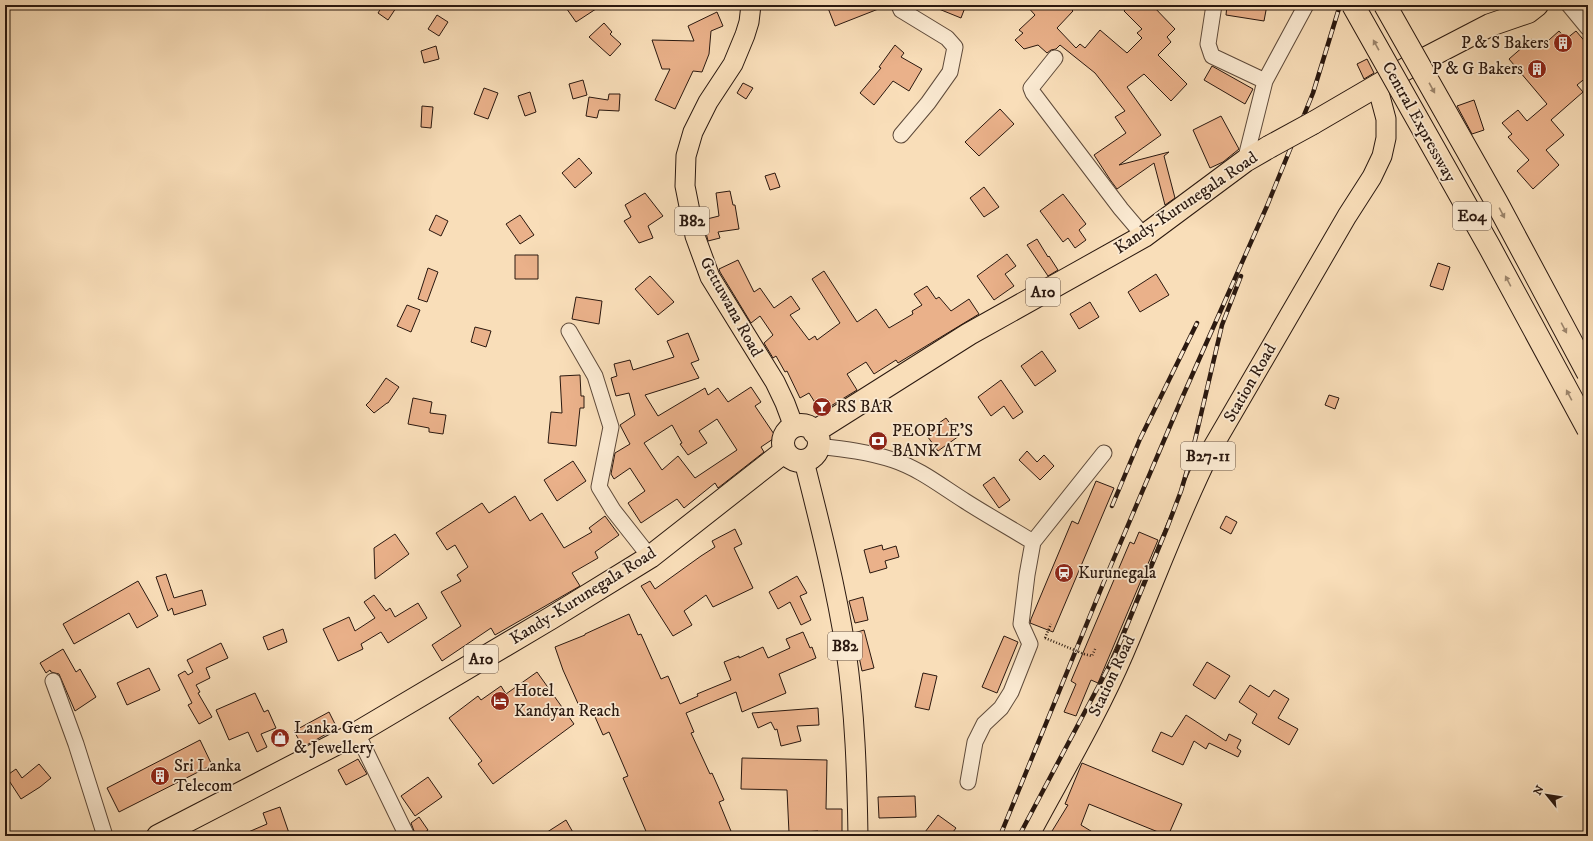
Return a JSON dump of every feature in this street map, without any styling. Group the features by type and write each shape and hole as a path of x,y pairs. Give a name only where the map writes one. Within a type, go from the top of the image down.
{"highway":[{"name":"Central Expressway","path":"1353,5 1489,246 1588,429"},
{"name":"Central Expressway","path":"1385,5 1493,197 1585,367"},
{"name":"A10","path":"1377,85 1490,25 1528,12 1537,5"},
{"name":"Kandy-Kurunegala Road","path":"158,836 357,733 551,618 650,557 784,451 793,459 808,442 969,334 1144,236 1245,161 1377,85"}],"main road":[{"name":"Gettuwana Road","path":"751,5 749,22 733,64 708,102 693,132 686,156 685,186 695,236 710,277 775,382 808,442"},
{"name":"Station Road","path":"1029,836 1092,718 1123,655 1192,489 1211,450 1347,216 1372,177 1382,156 1386,138 1386,119 1377,85"},
{"name":"B82","path":"808,442 846,651 854,724 858,836"}],"street":[{"path":"899,5 901,10 947,38 954,47 950,72 928,103 901,135"},
{"path":"1214,5 1208,44 1212,56 1265,81"},
{"path":"1245,161 1265,81 1306,5"},
{"path":"1568,5 1588,28"},
{"path":"1055,58 1031,88 1033,93 1121,209 1144,236"},
{"path":"568,331 595,376 611,427 599,487 613,510 650,557"},
{"path":"808,442 870,453 912,468 931,478 973,506 1033,542"},
{"path":"968,782 975,742 984,724 1001,708 1011,692 1030,644 1021,624 1033,542 1104,453"},
{"path":"53,681 76,744 105,836"},
{"path":"357,733 407,836"}],"path":[{"path":"1051,624 1045,638 1092,656 1096,647"}],"building":[{"path":"383,5 398,5 388,20 378,13"},
{"path":"564,5 602,5 576,22"},
{"path":"835,5 886,6 835,26 828,8"},
{"path":"929,5 966,5 961,18"},
{"path":"1026,5 1067,5 1073,11 1057,28 1076,48 1080,44 1085,48 1100,30 1127,53 1142,38 1137,33 1142,29 1124,11 1129,5 1152,5 1175,29 1167,37 1171,42 1158,55 1187,84 1171,101 1144,74 1127,87 1161,135 1119,165 1169,152 1164,156 1175,198 1165,205 1154,163 1117,189 1094,155 1126,133 1115,117 1125,111 1095,73 1060,45 1056,49 1047,53 1038,45 1024,49 1015,40 1023,33 1019,30 1035,15"},
{"path":"1227,5 1267,5 1264,21 1226,15"},
{"path":"717,12 723,26 711,31 709,54 702,72 693,71 675,109 655,100 670,69 662,69 652,40 694,41 688,26"},
{"path":"437,15 448,22 439,36 428,29"},
{"path":"604,23 612,32 610,34 621,44 610,56 589,37"},
{"path":"1559,31 1566,39 1576,31 1588,45 1588,76 1577,85 1583,92 1551,120 1564,135 1546,150 1559,165 1533,189 1517,171 1529,160 1508,137 1512,134 1502,123 1518,110 1527,121 1547,104 1509,59 1532,39 1540,48"},
{"path":"895,45 904,53 901,57 922,69 909,91 893,81 874,105 860,93 881,68 879,67"},
{"path":"436,46 439,59 424,63 421,51"},
{"path":"1367,59 1374,73 1364,79 1357,64"},
{"path":"1212,66 1253,89 1245,104 1204,80"},
{"path":"583,80 587,95 573,99 569,84"},
{"path":"743,83 753,88 746,99 737,93"},
{"path":"484,88 498,93 488,119 474,114"},
{"path":"530,92 536,112 525,116 518,96"},
{"path":"609,94 620,94 619,111 599,110 597,118 586,116 589,97 608,100"},
{"path":"1474,100 1484,130 1472,134 1457,106"},
{"path":"422,106 433,107 431,128 421,127"},
{"path":"1000,109 1014,124 979,156 965,142"},
{"path":"1221,116 1239,149 1223,162 1210,168 1193,130"},
{"path":"579,158 592,173 575,188 562,173"},
{"path":"775,173 780,187 770,190 765,176"},
{"path":"984,187 999,207 984,217 970,198"},
{"path":"730,191 733,205 735,205 739,229 718,232 720,238 708,241 703,220 719,216 716,193"},
{"path":"645,193 663,216 648,226 653,238 639,243 624,221 631,217 625,205"},
{"path":"1063,194 1086,224 1079,230 1086,240 1075,248 1068,238 1063,242 1040,211"},
{"path":"436,215 448,221 441,236 429,230"},
{"path":"520,215 534,235 520,244 506,224"},
{"path":"1037,239 1058,270 1048,276 1027,245"},
{"path":"1007,254 1016,266 1005,274 1014,286 994,300 977,276"},
{"path":"515,255 538,255 538,279 515,279"},
{"path":"738,260 754,292 760,288 774,308 791,296 800,309 790,315 809,340 815,336 817,340 840,323 812,279 824,271 857,322 876,309 889,328 913,314 912,311 922,305 914,294 927,286 936,299 939,297 951,311 969,299 979,314 898,363 896,360 874,374 866,362 847,374 857,390 821,412 809,393 800,398 787,371 785,372 776,356 773,358 764,343 773,335 760,316 751,323 720,272 719,269"},
{"path":"1438,263 1450,267 1443,290 1430,286"},
{"path":"428,268 438,272 427,302 418,299"},
{"path":"1156,274 1169,295 1140,312 1128,292"},
{"path":"650,276 674,302 658,315 635,289"},
{"path":"576,297 602,301 599,324 572,319"},
{"path":"1090,302 1099,317 1079,329 1070,314"},
{"path":"407,305 420,310 411,332 397,326"},
{"path":"475,327 491,331 486,347 471,342"},
{"path":"688,333 699,360 691,363 699,378 645,395 658,416 705,388 708,395 718,388 728,402 751,387 761,402 755,406 776,437 761,447 764,452 718,488 715,483 684,508 677,499 641,523 628,503 645,491 630,468 614,479 611,474 615,453 630,444 620,425 635,415 629,393 616,396 611,378 617,376 614,364 630,360 633,370 674,357 667,341","holes":["717,419 737,450 695,478 678,456 662,470 644,443 672,425 682,443 680,444 688,455 707,443 699,431"]},
{"path":"1042,351 1056,371 1035,386 1021,366"},
{"path":"580,375 581,396 584,396 584,408 580,408 576,446 548,443 551,412 562,413 560,376"},
{"path":"386,378 399,387 388,403 374,413 366,405"},
{"path":"1001,380 1023,412 1013,419 1004,406 991,416 978,397"},
{"path":"1329,395 1339,398 1335,409 1325,405"},
{"path":"413,398 432,402 430,413 446,415 443,434 429,432 429,428 408,424"},
{"path":"946,418 959,436 938,451 925,433"},
{"path":"1027,451 1037,462 1044,455 1054,466 1040,480 1019,460"},
{"path":"573,461 586,481 557,501 544,480"},
{"path":"994,477 1010,500 999,508 983,485"},
{"name":"Kurunegala","path":"1096,481 1114,488 1053,632 1030,623 1031,619 1072,521 1078,524"},
{"path":"515,496 530,521 542,513 564,548 592,532 589,528 605,516 619,535 595,552 598,558 572,573 580,586 495,635 491,628 442,661 432,645 461,626 441,592 461,581 457,575 468,567 455,545 447,550 436,533 482,503 489,513"},
{"path":"1226,516 1237,522 1231,534 1220,528"},
{"path":"735,529 742,544 734,548 753,588 713,607 706,595 684,611 692,625 673,636 641,586 650,581 655,589 715,547 712,541"},
{"path":"1139,532 1158,540 1098,683 1091,680 1076,716 1064,712 1076,684 1071,681 1130,542 1134,544"},
{"path":"395,534 409,554 375,579 374,548"},
{"path":"882,545 883,550 896,546 899,557 885,561 887,568 870,573 864,550"},
{"path":"166,574 174,598 202,590 206,605 174,615 172,608 168,611 156,577"},
{"path":"797,576 807,593 800,596 811,620 801,625 790,602 778,609 769,592"},
{"path":"138,581 158,616 137,628 129,613 74,644 63,624"},
{"path":"374,595 386,611 390,608 395,617 418,603 427,618 388,643 381,632 361,644 363,649 338,661 323,629 349,617 355,631 375,618 364,602"},
{"path":"863,597 868,620 855,623 849,601"},
{"path":"629,614 638,635 641,634 661,679 668,676 680,704 698,696 697,694 731,680 724,662 739,656 739,658 763,647 768,658 790,648 786,639 803,632 810,648 812,647 816,658 779,674 786,693 742,712 736,692 686,713 694,732 691,733 724,800 719,802 733,836 648,836 623,778 628,776 609,732 603,735 592,710 584,717 563,670 555,647 585,635"},
{"path":"283,629 287,642 268,650 263,637"},
{"path":"864,630 874,668 862,671 854,633"},
{"path":"1004,636 1018,642 997,693 982,687"},
{"path":"221,643 228,658 206,668 210,678 196,685 200,692 198,693 212,717 199,724 188,705 192,703 178,675 185,671 188,675 193,672 187,660"},
{"path":"63,649 76,672 80,669 96,697 75,711 59,674 51,672 50,670 46,673 40,663"},
{"path":"1207,662 1230,676 1215,699 1193,685"},
{"path":"149,668 160,690 127,705 117,683"},
{"path":"537,672 574,724 493,784 478,764 482,761 449,718 478,696 481,700 501,686 506,694"},
{"path":"923,673 937,676 929,710 915,707"},
{"path":"1250,685 1269,697 1274,690 1289,699 1278,718 1298,729 1289,745 1252,723 1257,714 1239,702"},
{"path":"255,693 264,712 268,710 276,728 261,734 267,747 257,752 248,732 229,740 216,710"},
{"path":"818,708 819,725 797,726 801,741 781,746 777,729 775,730 771,722 758,728 752,713"},
{"path":"329,712 337,728 303,747 294,731"},
{"path":"1186,715 1226,741 1229,734 1241,740 1237,748 1241,751 1238,757 1209,743 1206,749 1194,741 1183,765 1152,751 1161,732 1172,737"},
{"name":"Sri Lanka Telecom","path":"200,740 212,765 119,812 107,788"},
{"path":"742,758 827,760 826,809 842,809 842,836 818,836 818,831 789,833 787,790 741,789"},
{"path":"358,759 367,774 346,785 338,770"},
{"path":"1082,763 1182,804 1168,836 1089,804 1081,825 1099,836 1049,836 1068,805 1065,804"},
{"path":"39,764 51,778 21,799 6,776 16,769 22,778"},
{"path":"428,777 442,797 415,816 401,796"},
{"path":"915,796 916,817 879,818 878,797"},
{"path":"280,807 290,836 239,836 267,824 263,813"},
{"path":"938,815 956,828 950,836 922,836"},
{"path":"419,817 428,830 420,836 416,836 411,823"},
{"path":"566,820 575,836 541,836"}],"railway":[{"path":"1000,836 1103,584 1182,398 1267,206 1313,93 1340,5"},
{"path":"1019,836 1115,655 1167,528 1181,491 1191,457 1222,325 1241,276"},
{"path":"1112,506 1140,439 1197,323"}],"place":[{"name":"P & S Bakers","path":"1563,43"},
{"name":"P & G Bakers","path":"1537,69"},
{"name":"RS BAR","path":"822,407"},
{"name":"PEOPLE'S BANK ATM","path":"878,441"},
{"name":"Kurunegala","path":"1064,573"},
{"name":"Hotel Kandyan Reach","path":"500,701"},
{"name":"Lanka Gem & Jewellery","path":"280,738"},
{"name":"Sri Lanka Telecom","path":"160,776"}]}
